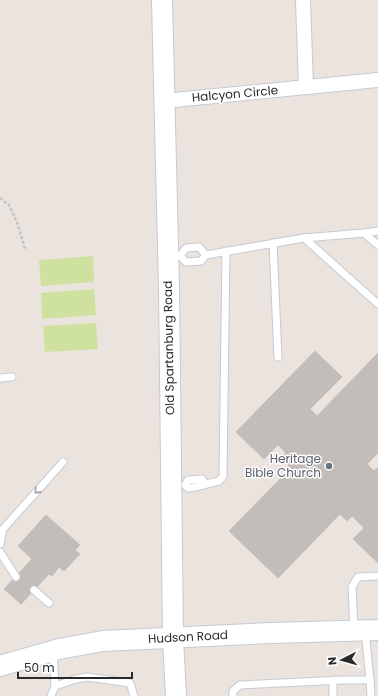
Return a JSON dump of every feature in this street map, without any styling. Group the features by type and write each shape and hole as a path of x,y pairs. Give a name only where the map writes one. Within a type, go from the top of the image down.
{"street":[{"name":"Old Spartanburg Road","path":"162,0 164,101 174,257 178,486 173,638 176,696"},
{"path":"304,0 306,87"},
{"name":"Halcyon Circle","path":"164,101 378,80"},
{"name":"Hudson Road","path":"0,666 53,651 103,641 366,630"}],"lane":[{"path":"174,257 186,262 201,261 206,255 226,251 304,238 378,231"},
{"path":"364,233 378,245"},
{"path":"304,238 378,304"},
{"path":"273,244 278,357"},
{"path":"174,257 186,248 199,247 206,255"},
{"path":"178,486 188,480 202,479 206,483 219,481 224,476 226,251"},
{"path":"0,378 12,377"},
{"path":"0,544 3,529 63,462"},
{"path":"0,552 16,577"},
{"path":"371,696 366,630 352,587 358,577 378,576"},
{"path":"34,590 49,604"},
{"path":"51,696 55,686 53,651"},
{"path":"55,686 86,677 130,683 134,696"},
{"path":"332,680 333,696"},
{"path":"233,696 233,691 240,684 370,680"}],"path":[{"path":"0,198 10,205 25,249"}],"green space":[{"path":"93,256 94,282 41,286 39,260"},
{"path":"94,289 96,315 42,319 41,293"},
{"path":"96,323 98,349 45,352 43,326"}],"building":[{"name":"Heritage Bible Church","path":"315,351 342,377 310,409 317,416 378,353 378,453 367,464 374,471 378,467 378,563 353,539 364,528 352,516 347,521 340,514 278,578 229,531 291,468 281,458 286,453 278,445 264,459 236,432"},
{"path":"46,515 80,545 75,550 80,554 64,571 59,567 52,576 49,574 21,604 4,589 32,559 18,546"}],"place":[{"name":"Heritage Bible Church","path":"329,466"}]}
